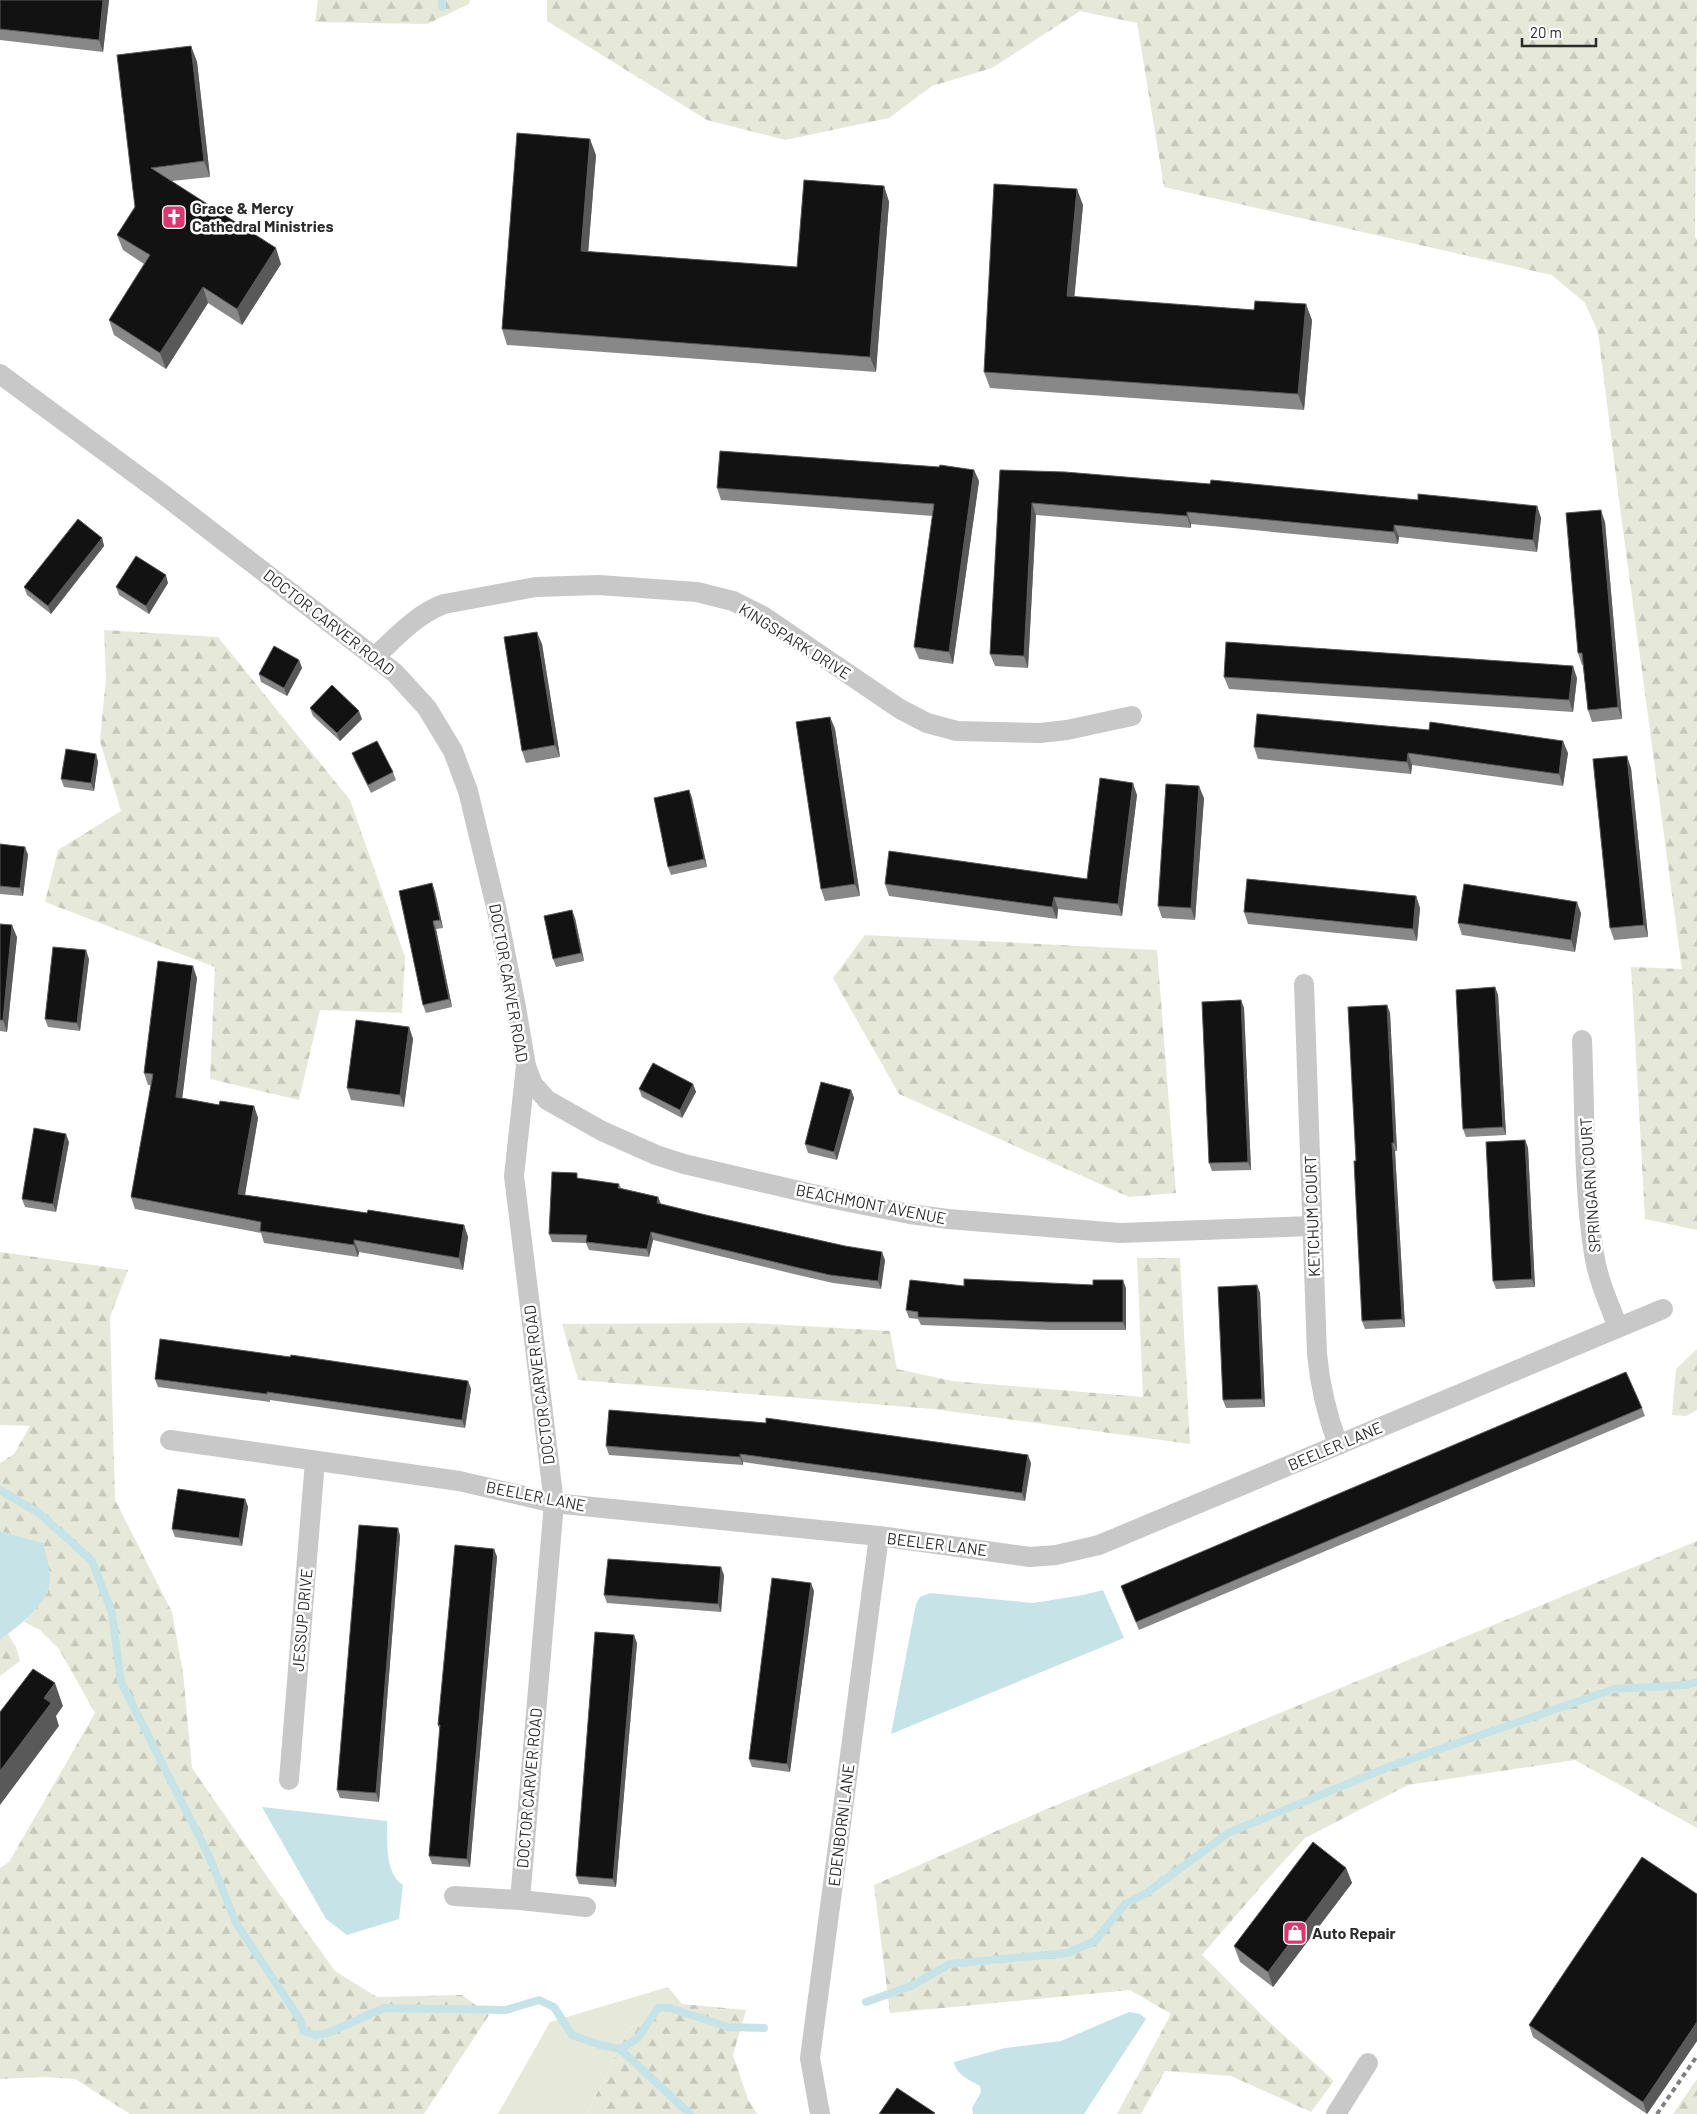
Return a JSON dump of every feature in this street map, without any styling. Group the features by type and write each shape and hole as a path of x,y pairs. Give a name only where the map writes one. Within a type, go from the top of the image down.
{"street":[{"name":"DOCTOR CARVER ROAD","path":"0,374 164,495 376,656 395,673 427,708 453,751 468,791 497,911 526,1066 514,1176 554,1503 520,1900"},
{"name":"KINGSPARK DRIVE","path":"376,656 413,621 433,608 444,604 536,587 600,585 697,592 733,602 763,616 900,709 927,723 957,731 1040,733 1067,730 1132,716"},
{"name":"KETCHUM COURT","path":"1304,984 1320,1386 1326,1413 1338,1445"},
{"name":"SPRINGARN COURT","path":"1582,1040 1589,1209 1594,1256 1603,1290 1618,1328"},
{"name":"BEACHMONT AVENUE","path":"526,1066 533,1084 547,1100 602,1131 647,1151 684,1164 834,1199 910,1214 948,1219 1120,1233 1313,1226"},
{"name":"BEELER LANE","path":"170,1440 459,1480 554,1503 878,1536 1030,1556 1056,1555 1098,1545 1663,1308"},
{"name":"JESSUP DRIVE","path":"289,1780 315,1461"},
{"name":"EDENBORN LANE","path":"820,2114 810,2058 878,1536"},
{"path":"454,1896 586,1907"},
{"path":"1336,2114 1368,2063"}],"green space":[{"path":"318,0 470,0 469,4 427,24 315,22"},
{"path":"547,0 1697,0 1695,237 1697,240 1697,1230 1645,1219 1631,967 1682,969 1598,332 1585,303 1552,275 1164,187 1137,23 1080,11 992,68 932,86 889,118 785,140 707,120 547,21"},
{"path":"104,630 218,637 350,800 405,957 402,1013 320,1010 299,1100 210,1079 215,967 45,902 58,850 121,811 100,741 106,677"},
{"path":"865,935 1157,950 1176,1193 1129,1197 899,1094 833,978"},
{"path":"0,1252 128,1270 110,1317 115,1500 172,1612 183,1673 192,1768 335,1971 377,1997 462,1995 489,2015 424,2114 130,2114 75,2079 43,2077 0,2079 0,1868 9,1862 95,1713 59,1649 40,1630 24,1622 48,1592 43,1543 0,1531 0,1463 14,1454 30,1426 0,1425"},
{"path":"1137,1258 1180,1258 1190,1444 933,1409 578,1380 562,1324 753,1323 890,1331 897,1369 952,1381 1143,1397"},
{"path":"1697,1349 1697,1410 1686,1416 1672,1415 1676,1369"},
{"path":"1697,1541 1697,1828 1575,1760 1408,1785 1305,1838 1202,1955 1265,2018 1334,2081 1311,2112 1231,2076 1165,2071 1141,2114 1117,2114 1171,2014 1130,1990 890,2013 874,1885 1042,1811"},
{"path":"8,1634 16,1647 20,1661 0,1676 0,1640"},
{"path":"668,1987 682,2004 628,2029 587,2114 498,2114 550,2022"},
{"path":"682,2004 746,2010 733,2055 748,2099 757,2114 587,2114 628,2029"},
{"path":"1697,2079 1697,2114 1673,2114"}],"water":[{"path":"0,1531 43,1543 50,1582 47,1593 37,1607 26,1619 0,1640"},
{"path":"1103,1590 1124,1638 891,1734 916,1604 920,1597 930,1593 1033,1603"},
{"path":"262,1807 387,1821 387,1847 390,1865 397,1880 403,1885 399,1919 347,1935 326,1919"},
{"path":"1129,2012 1140,2014 1146,2019 1084,2114 973,2114 972,2108 981,2092 980,2086 960,2074 954,2062 1005,2048 1061,2041"}],"building":[{"path":"0,0 103,0 99,40 0,29"},
{"name":"Grace & Mercy Cathedral Ministries","path":"191,46 204,161 151,168 276,248 237,309 203,287 160,353 109,320 150,255 117,235 135,207 117,55"},
{"path":"517,133 590,139 581,251 797,267 804,180 884,186 870,357 502,329"},
{"path":"994,184 1077,189 1067,296 1254,310 1255,301 1306,304 1298,394 984,372"},
{"path":"720,451 939,467 940,465 974,470 949,652 914,647 934,504 717,488"},
{"path":"1000,470 1065,472 1210,484 1211,480 1418,500 1418,494 1537,506 1533,540 1394,525 1394,532 1187,512 1187,516 1032,503 1024,656 990,654"},
{"path":"1601,510 1618,707 1588,710 1582,653 1578,653 1566,513"},
{"path":"78,519 102,538 48,606 24,587"},
{"path":"136,556 166,575 146,606 116,587"},
{"path":"537,632 555,745 522,751 504,637"},
{"path":"1226,642 1573,666 1569,700 1224,677"},
{"path":"274,646 299,660 284,688 259,674"},
{"path":"332,685 359,711 337,733 310,708"},
{"path":"1257,714 1429,730 1430,722 1563,741 1559,774 1408,753 1407,762 1254,747"},
{"path":"830,717 855,884 821,889 796,722"},
{"path":"377,741 393,772 368,785 352,753"},
{"path":"66,749 96,754 91,783 61,779"},
{"path":"1627,756 1644,925 1610,928 1593,759"},
{"path":"1100,778 1133,783 1118,904 1054,897 1052,907 885,884 889,851 1087,879"},
{"path":"1166,784 1199,786 1191,908 1158,906"},
{"path":"689,790 704,859 668,867 654,798"},
{"path":"0,844 25,847 20,888 0,886"},
{"path":"1247,879 1416,896 1413,929 1244,912"},
{"path":"432,883 440,920 433,921 449,999 423,1005 399,891"},
{"path":"1464,884 1577,902 1571,940 1458,923"},
{"path":"572,910 581,953 553,959 544,916"},
{"path":"0,924 12,925 3,1020 0,1020"},
{"path":"53,947 86,950 77,1023 45,1019"},
{"path":"158,961 193,966 176,1097 219,1105 220,1101 254,1106 238,1194 367,1213 368,1210 464,1225 459,1258 354,1240 354,1245 260,1231 261,1222 131,1197 153,1074 144,1073"},
{"path":"1495,987 1503,1127 1463,1129 1456,990"},
{"path":"1241,1000 1248,1162 1209,1163 1202,1002"},
{"path":"1387,1005 1394,1143 1392,1143 1402,1319 1362,1321 1348,1007"},
{"path":"356,1020 409,1027 400,1095 347,1088"},
{"path":"653,1063 693,1084 680,1110 639,1089"},
{"path":"821,1082 851,1090 834,1152 805,1144"},
{"path":"34,1128 66,1134 53,1204 22,1199"},
{"path":"1525,1140 1532,1279 1493,1281 1486,1142"},
{"path":"552,1172 577,1173 577,1178 619,1184 618,1188 658,1197 657,1203 706,1215 845,1246 882,1252 878,1281 830,1275 651,1232 647,1249 586,1242 587,1235 549,1234"},
{"path":"964,1279 1093,1285 1093,1280 1123,1280 1123,1322 1048,1322 918,1317 918,1312 906,1310 910,1280 964,1286"},
{"path":"1257,1285 1262,1399 1223,1400 1218,1287"},
{"path":"160,1339 290,1357 291,1355 468,1381 462,1420 267,1392 267,1394 155,1379"},
{"path":"1626,1372 1642,1408 1136,1622 1121,1586"},
{"path":"609,1410 766,1423 766,1418 1028,1455 1022,1493 740,1454 740,1457 606,1446"},
{"path":"178,1489 245,1499 239,1538 172,1529"},
{"path":"359,1525 398,1528 376,1793 337,1790"},
{"path":"455,1545 494,1549 467,1859 429,1856 440,1725 438,1725"},
{"path":"608,1559 721,1567 718,1604 604,1595"},
{"path":"772,1578 811,1583 787,1764 749,1759"},
{"path":"595,1632 634,1635 613,1879 576,1876"},
{"path":"33,1669 55,1683 44,1698 51,1703 0,1771 0,1712"},
{"path":"1313,1842 1346,1868 1268,1972 1234,1946"},
{"path":"1642,1857 1697,1894 1697,2022 1643,2102 1529,2025"},
{"path":"897,2088 935,2113 879,2114"}],"waterway":[{"path":"442,0 442,7"},
{"path":"0,1490 39,1513 92,1561 112,1613 121,1682 208,1854 236,1923 301,2021 303,2031 316,2035 328,2033 384,2008 506,2010 539,2000 554,2007 572,2035 600,2045 620,2049 690,2114"},
{"path":"866,2002 911,1986 950,1964 1067,1953 1095,1941 1125,1904 1148,1892 1228,1833 1391,1766 1614,1689 1686,1685 1697,1682"},
{"path":"620,2049 638,2038 658,2008 670,2008 728,2027 764,2028"}],"railway":[{"path":"1657,2114 1697,2056"}],"place":[{"name":"Grace & Mercy Cathedral Ministries","path":"174,217"},
{"name":"Auto Repair","path":"1295,1933"}]}
